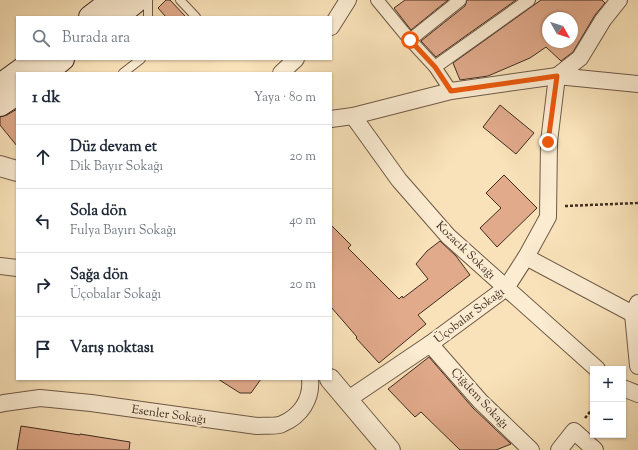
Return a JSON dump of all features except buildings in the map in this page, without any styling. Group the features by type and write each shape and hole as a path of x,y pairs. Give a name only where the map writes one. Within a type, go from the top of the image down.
{"main road":[{"path":"91,16 112,0"},
{"path":"118,16 138,0"},
{"path":"18,72 35,60"},
{"path":"47,72 63,60"},
{"path":"0,85 16,73"},
{"path":"0,105 16,95"}],"street":[{"path":"332,25 348,0"},
{"path":"378,0 410,40 435,67 451,91"},
{"path":"410,40 460,0"},
{"path":"435,67 529,0"},
{"path":"557,76 580,58 603,20 619,0"},
{"path":"282,72 295,60"},
{"path":"332,119 353,116 451,91 557,76 638,84"},
{"name":"Üçobalar Sokağı","path":"347,400 430,344 506,288 526,257 548,217 548,142 557,76"},
{"name":"Kozacık Sokağı","path":"353,116 399,180 448,236 594,366"},
{"path":"0,166 16,171"},
{"path":"0,178 16,181"},
{"path":"526,257 636,308 638,366"},
{"path":"0,266 16,268"},
{"name":"Çiğdem Sokağı","path":"430,344 480,401 531,450"},
{"name":"Esenler Sokağı","path":"0,404 40,398 91,403 257,426 281,425 296,416 307,402 311,386 310,380"},
{"path":"331,380 390,450"},
{"path":"626,389 638,394"},
{"path":"559,450 574,431 595,450"}],"lane":[{"path":"148,0 148,16"},
{"path":"180,0 195,16"},
{"path":"124,72 140,60"}],"path":[{"path":"547,207 638,203"}],"route":[{"path":"410,40 435,67 451,91 557,76 548,142"}]}
